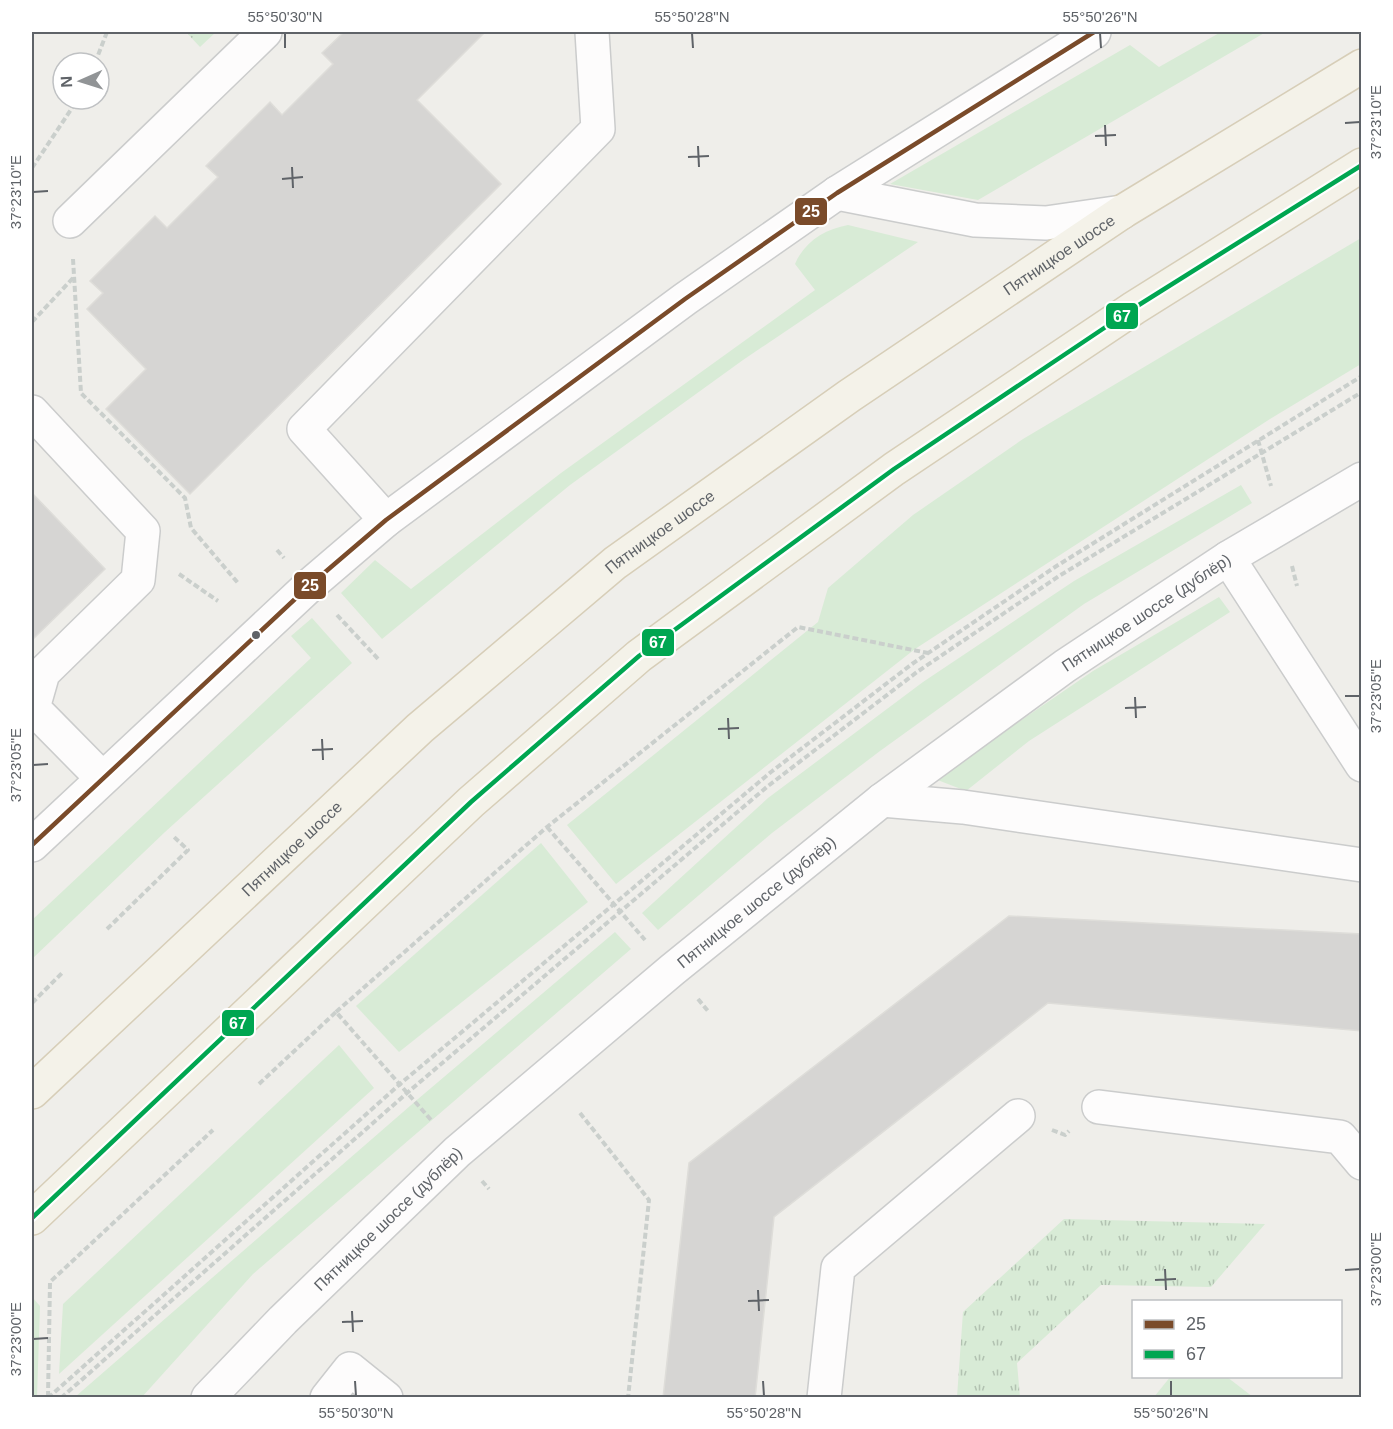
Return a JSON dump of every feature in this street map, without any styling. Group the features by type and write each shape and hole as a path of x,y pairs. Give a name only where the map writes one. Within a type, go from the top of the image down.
{"main road":[{"name":"Пятницкое шоссе","path":"32,1092 420,728 615,563 849,396 1122,212 1362,66"},
{"path":"32,1218 471,802 639,656 903,463 1134,308 1362,165"}],"street":[{"path":"70,221 265,32"},
{"path":"386,520 304,429 598,129 592,32"},
{"path":"32,845 310,585 386,520 676,306 837,193 1094,32"},
{"path":"837,193 975,220 1047,223 1122,212"},
{"path":"32,412 143,531 138,580 43,673 33,708 102,778"},
{"name":"Пятницкое шоссе (дублёр)","path":"208,1398 283,1320 457,1152 672,970 882,800 1065,666 1228,558 1362,479"},
{"path":"1228,558 1362,765"},
{"path":"882,800 963,807 1362,865"},
{"path":"1099,1107 1340,1137 1362,1163"},
{"path":"824,1398 838,1268 1018,1116"},
{"path":"327,1398 350,1369 386,1398"}],"path":[{"path":"100,51 107,32"},
{"path":"32,168 70,111"},
{"path":"70,221 81,393 185,498 190,528 238,584"},
{"path":"32,322 74,278"},
{"path":"48,1398 399,1084 771,772 929,653 1055,567 1362,376"},
{"path":"61,1398 407,1093 768,786 917,672 1059,576 1362,392"},
{"path":"1258,440 1272,489"},
{"path":"171,569 218,602"},
{"path":"334,612 380,661"},
{"path":"259,1084 336,1012 547,827 798,627 929,653"},
{"path":"547,827 650,945"},
{"path":"107,929 188,850 173,836"},
{"path":"32,1003 62,973"},
{"path":"336,1012 433,1124"},
{"path":"580,1113 649,1200 628,1398"},
{"path":"48,1398 50,1282 213,1130"}],"green space":[{"path":"186,32 216,32 200,47"},
{"path":"1221,32 1266,32 978,200 890,184 1130,45 1159,67"},
{"path":"848,225 918,242 743,360 570,485 382,639 341,593 375,560 411,589 561,473 815,290 795,264 799,256 823,233"},
{"path":"1361,238 1361,364 1270,419 915,649 616,884 567,825 818,622 828,588 913,515 1023,439"},
{"path":"1241,485 1252,503 1084,604 880,751 772,833 658,930 642,913 768,798 923,682 1074,581"},
{"path":"1219,597 1230,612 1029,741 966,791 935,779 1093,671"},
{"path":"312,618 352,663 165,832 32,959 32,920 311,658 291,636"},
{"path":"541,843 588,902 399,1052 356,1006"},
{"path":"615,932 631,949 253,1274 142,1397 75,1397 418,1099"},
{"path":"339,1045 374,1088 59,1374 63,1304"},
{"path":"1064,1219 1265,1224 1211,1287 1101,1285 1017,1363 1020,1397 957,1397 963,1312"},
{"path":"32,1297 40,1306 37,1397 32,1397"},
{"path":"1169,1378 1228,1378 1253,1397 1154,1397"}],"building":[{"path":"344,32 485,32 417,100 501,184 190,494 106,409 146,369 87,309 103,293 90,281 155,216 167,228 218,177 206,166 270,102 282,115 333,64 322,53"},
{"path":"32,493 105,569 32,640"},
{"path":"1009,916 1362,934 1362,1031 1048,1003 774,1217 755,1398 663,1398 689,1163"}],"transit line":[{"name":"25","path":"32,845 310,585 386,520 685,299 837,193 1094,32"},
{"name":"67","path":"32,1218 471,802 639,656 894,469 1134,308 1362,165"}]}
